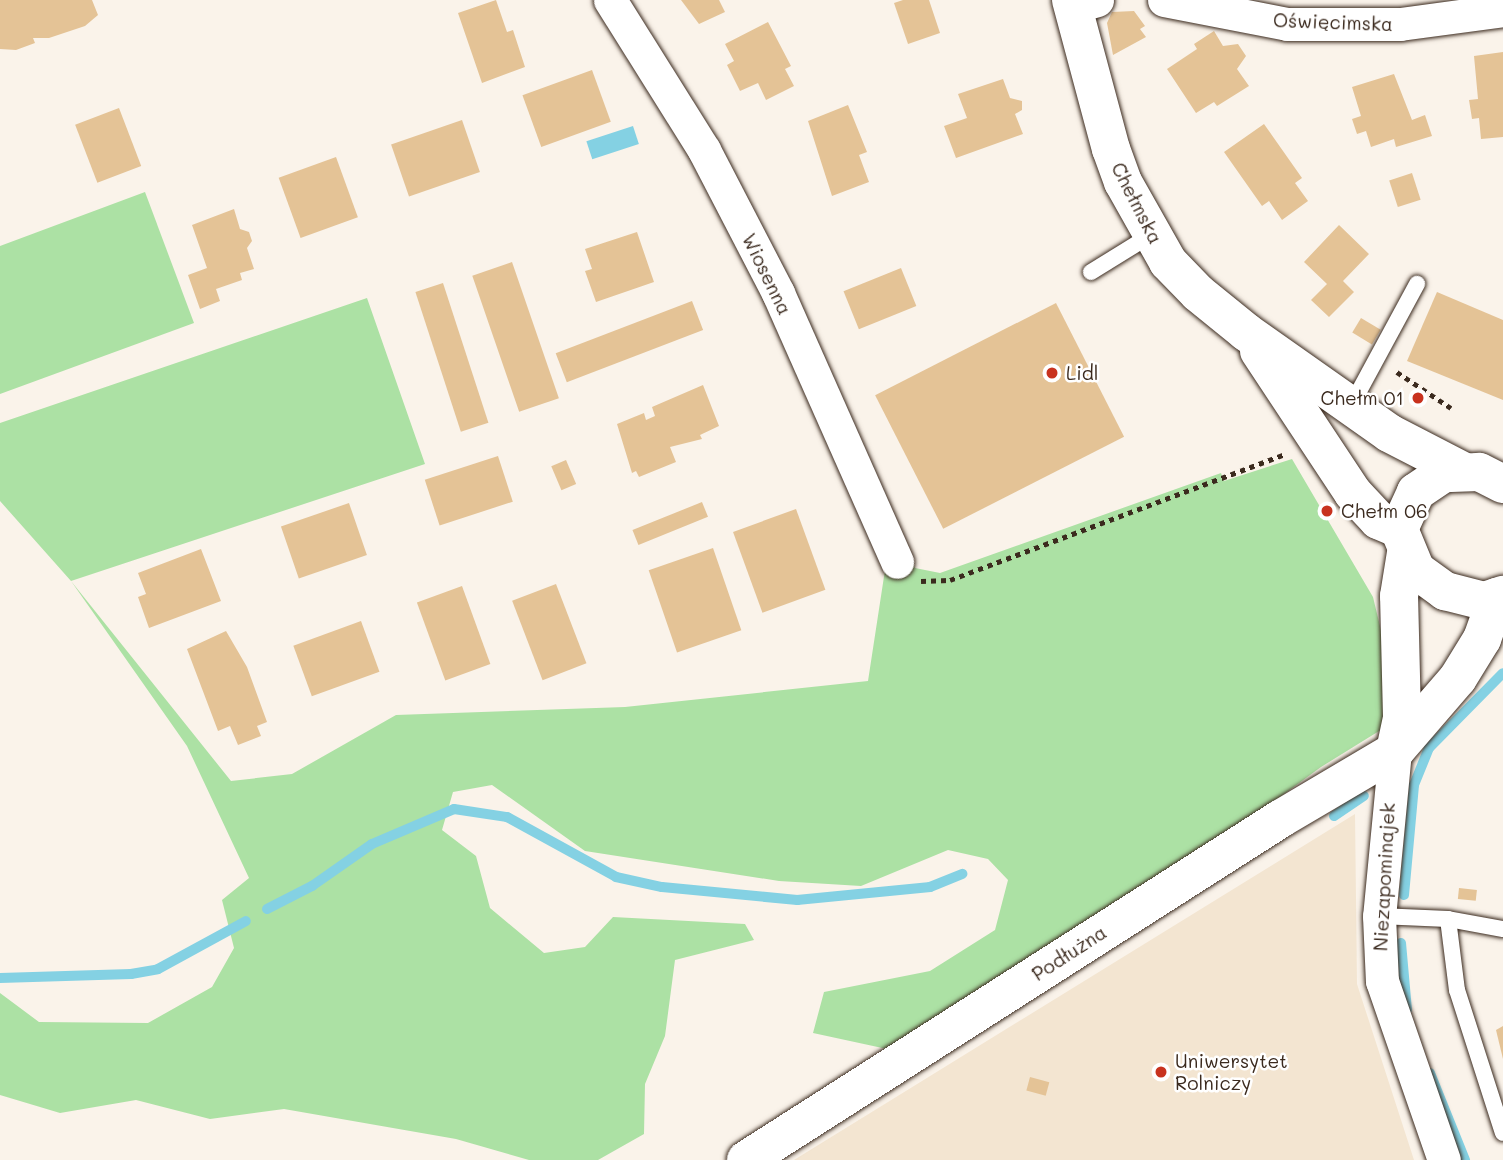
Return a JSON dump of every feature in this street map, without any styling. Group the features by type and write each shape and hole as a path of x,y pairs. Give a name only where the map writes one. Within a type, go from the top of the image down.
{"street":[{"name":"Wiosenna","path":"610,0 704,150 778,293 897,562"},
{"name":"Oświęcimska","path":"1164,0 1287,24 1400,24 1503,10"},
{"name":"Chełmska","path":"1080,2 1111,149 1151,235 1180,276 1246,332 1389,432 1487,474"},
{"name":"Chełmska","path":"1246,332 1353,493 1378,520 1403,541 1416,570 1445,592 1464,599 1500,596"},
{"path":"1395,751 1402,717 1399,596 1403,541 1416,492 1437,477 1487,474"},
{"name":"Podłużna","path":"746,1160 1280,819 1395,751 1458,678 1482,639 1500,596"},
{"name":"Niezapominajek","path":"1395,751 1379,916 1382,981 1444,1160"}],"lane":[{"path":"1091,272 1151,235"},
{"path":"1351,406 1417,284"},
{"path":"1379,916 1448,919 1503,929"},
{"path":"1448,919 1457,990 1503,1133"}],"path":[{"path":"1377,359 1451,408"},
{"path":"897,562 905,581 950,580 1293,450"}],"shaded area":[{"name":"Uniwersytet Rolniczy","path":"1355,814 1357,984 1414,1160 794,1160"}],"green space":[{"path":"145,192 194,323 0,394 0,246"},
{"path":"367,298 425,464 71,581 0,501 0,423"},
{"path":"1292,459 1373,597 1385,647 1384,728 1321,767 1206,851 887,1049 813,1033 824,992 930,971 995,930 1008,880 988,859 948,850 861,886 779,881 585,851 492,785 453,792 442,830 476,856 490,908 544,953 585,947 613,917 745,924 754,940 675,960 665,1036 645,1084 644,1134 598,1160 529,1160 456,1139 284,1109 210,1119 136,1100 60,1113 0,1095 0,993 39,1022 148,1023 212,987 234,948 222,900 249,878 187,746 71,581 231,781 292,774 396,715 625,707 868,681 885,570 911,559 915,568 940,573 1221,473 1224,481"}],"water":[{"path":"633,126 639,144 592,159 586,141"}],"building":[{"path":"0,0 92,0 98,15 85,26 49,38 33,38 35,43 16,50 0,49"},
{"path":"496,0 507,32 513,30 525,67 482,83 458,13"},
{"path":"681,0 719,0 725,12 699,24"},
{"path":"903,0 929,0 940,33 908,44 894,3"},
{"path":"1134,11 1145,26 1140,29 1146,37 1113,55 1107,23 1112,12"},
{"path":"768,22 791,66 785,69 794,86 766,100 758,83 740,91 727,65 734,61 725,44"},
{"path":"1214,31 1223,46 1238,44 1246,56 1237,69 1249,86 1217,106 1214,102 1196,113 1167,69 1197,49 1194,44"},
{"path":"1503,52 1503,137 1481,139 1479,118 1472,119 1469,100 1478,99 1474,56"},
{"path":"592,70 611,122 541,147 522,95"},
{"path":"1394,74 1412,120 1425,115 1432,136 1396,147 1394,139 1371,147 1366,131 1357,134 1352,119 1361,116 1352,87"},
{"path":"1003,79 1010,98 1022,101 1022,110 1015,114 1023,134 956,158 944,126 967,118 958,94"},
{"path":"848,105 867,152 859,155 869,182 832,196 808,121"},
{"path":"119,108 141,166 97,183 75,125"},
{"path":"462,120 480,172 409,196 391,144"},
{"path":"1264,124 1302,178 1295,183 1308,201 1282,220 1269,201 1262,206 1224,152"},
{"path":"336,157 358,217 301,238 279,178"},
{"path":"1412,173 1421,200 1398,207 1389,180"},
{"path":"234,209 240,229 249,232 252,241 247,248 254,269 240,273 242,280 216,289 220,301 200,309 188,275 207,268 192,225"},
{"path":"1339,225 1369,254 1343,281 1354,292 1329,317 1311,300 1327,284 1304,262"},
{"path":"637,232 654,282 596,302 585,271 592,269 585,249"},
{"path":"512,262 559,398 519,412 472,276"},
{"path":"901,268 916,306 859,329 844,291"},
{"path":"443,283 488,423 461,432 415,292"},
{"path":"1437,292 1503,320 1503,400 1407,361"},
{"path":"692,301 703,330 567,382 556,353"},
{"path":"1056,303 1124,437 943,529 875,395"},
{"path":"1361,318 1381,330 1372,344 1352,333"},
{"path":"703,385 719,426 700,435 702,439 670,447 676,462 639,477 636,471 632,473 617,424 644,413 646,420 655,416 652,407"},
{"path":"498,456 513,502 440,525 425,480"},
{"path":"566,460 576,484 561,490 551,466"},
{"path":"702,502 708,517 638,545 632,530"},
{"path":"349,503 367,555 299,578 281,526"},
{"path":"796,509 825,590 762,613 733,532"},
{"path":"713,548 741,630 677,652 649,570"},
{"path":"201,549 221,601 149,628 138,597 146,594 138,573"},
{"path":"556,584 586,663 543,680 512,601"},
{"path":"462,586 490,664 445,680 417,602"},
{"path":"361,621 379,672 312,696 293,646"},
{"path":"226,631 247,667 267,722 257,726 261,736 238,745 230,726 218,731 187,649"},
{"path":"1459,888 1477,890 1476,901 1458,899"},
{"path":"1503,1026 1503,1059 1496,1030"},
{"path":"1030,1077 1049,1082 1046,1096 1026,1091"}],"waterway":[{"path":"1404,895 1414,785 1429,748 1503,673"},
{"path":"1334,816 1364,796"},
{"path":"267,909 312,886 372,844 454,809 507,817 616,877 662,887 797,900 930,887 962,874"},
{"path":"0,978 131,974 158,969 246,921"},
{"path":"1401,943 1407,1010"},
{"path":"1430,1073 1465,1160"}],"place":[{"name":"Lidl","path":"1052,373"},
{"name":"Chełm 01","path":"1418,398"},
{"name":"Chełm 06","path":"1327,511"},
{"name":"Uniwersytet Rolniczy","path":"1161,1072"}]}
